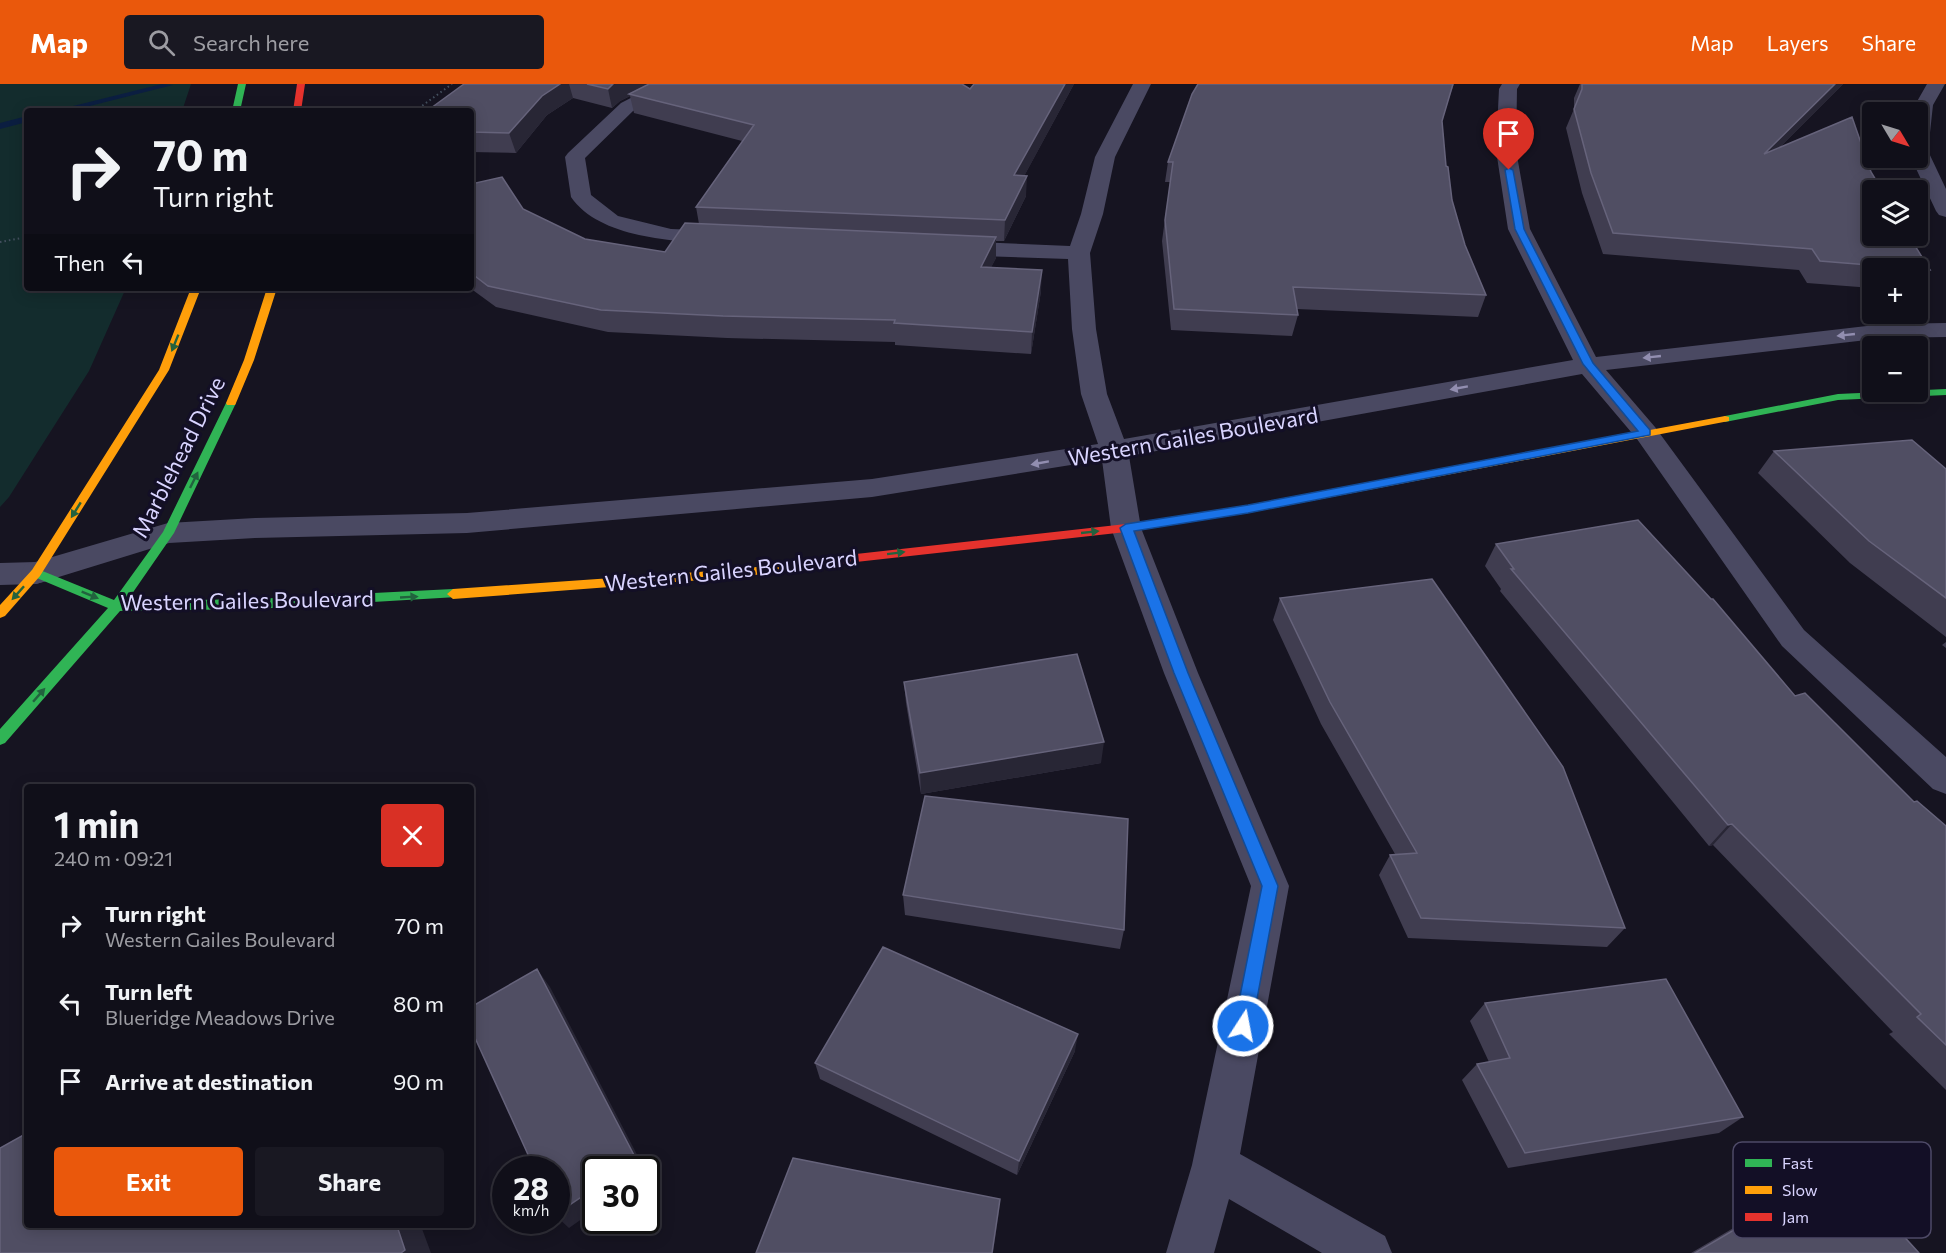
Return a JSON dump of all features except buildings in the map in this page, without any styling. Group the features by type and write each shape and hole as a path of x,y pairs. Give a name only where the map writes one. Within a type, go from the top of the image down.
{"street":[{"path":"237,108 242,84"},
{"path":"297,108 301,84"},
{"path":"671,84 627,106 575,157 581,197 612,220 671,235 745,239"},
{"path":"1142,84 1105,157 1092,214 1078,254 1084,329 1094,394 1114,450 1126,528 1181,673 1270,886 1215,1165 1190,1253"},
{"path":"1511,84 1508,89 1506,150 1519,229 1588,364 1646,433 1793,638 1946,779"},
{"path":"1936,84 1924,105 1918,151 1946,211"},
{"path":"936,247 1078,254"},
{"path":"0,613 36,573 164,370 195,291"},
{"name":"Marblehead Drive","path":"0,739 117,606 168,532 216,436 249,360 271,291"},
{"name":"Western Gailes Boulevard","path":"36,573 168,532 467,523 872,488 1114,450 1588,364 1884,331 1946,330"},
{"name":"Western Gailes Boulevard","path":"36,573 117,606 255,604 421,596 729,574 1126,528 1260,507 1838,397 1946,392"},
{"path":"0,574 36,573"},
{"path":"1215,1165 1368,1253"}],"path":[{"path":"419,108 452,84"},
{"path":"0,242 24,238"}],"green space":[{"path":"0,84 191,84 183,108 24,108 24,291 125,291 89,371 9,497 0,507"}],"waterway":[{"path":"71,108 169,85"},
{"path":"0,126 24,120"}],"traffic: fast":[{"path":"237,108 242,84"},
{"path":"1725,419 1838,397 1946,392"},
{"path":"0,739 117,606 168,533 231,403"},
{"path":"36,573 117,606 255,604 453,594"}],"traffic: slow":[{"path":"0,613 36,573 164,370 195,291"},
{"path":"231,403 249,360 271,291"},
{"path":"1237,511 1725,419"},
{"path":"453,594 741,573 838,560"}],"traffic: jam":[{"path":"297,108 301,84"},
{"path":"838,560 1126,528 1237,511"}],"route":[{"path":"1243,1026 1270,886 1181,673 1126,528 1248,509 1646,433 1588,364 1519,229 1509,170"}]}
